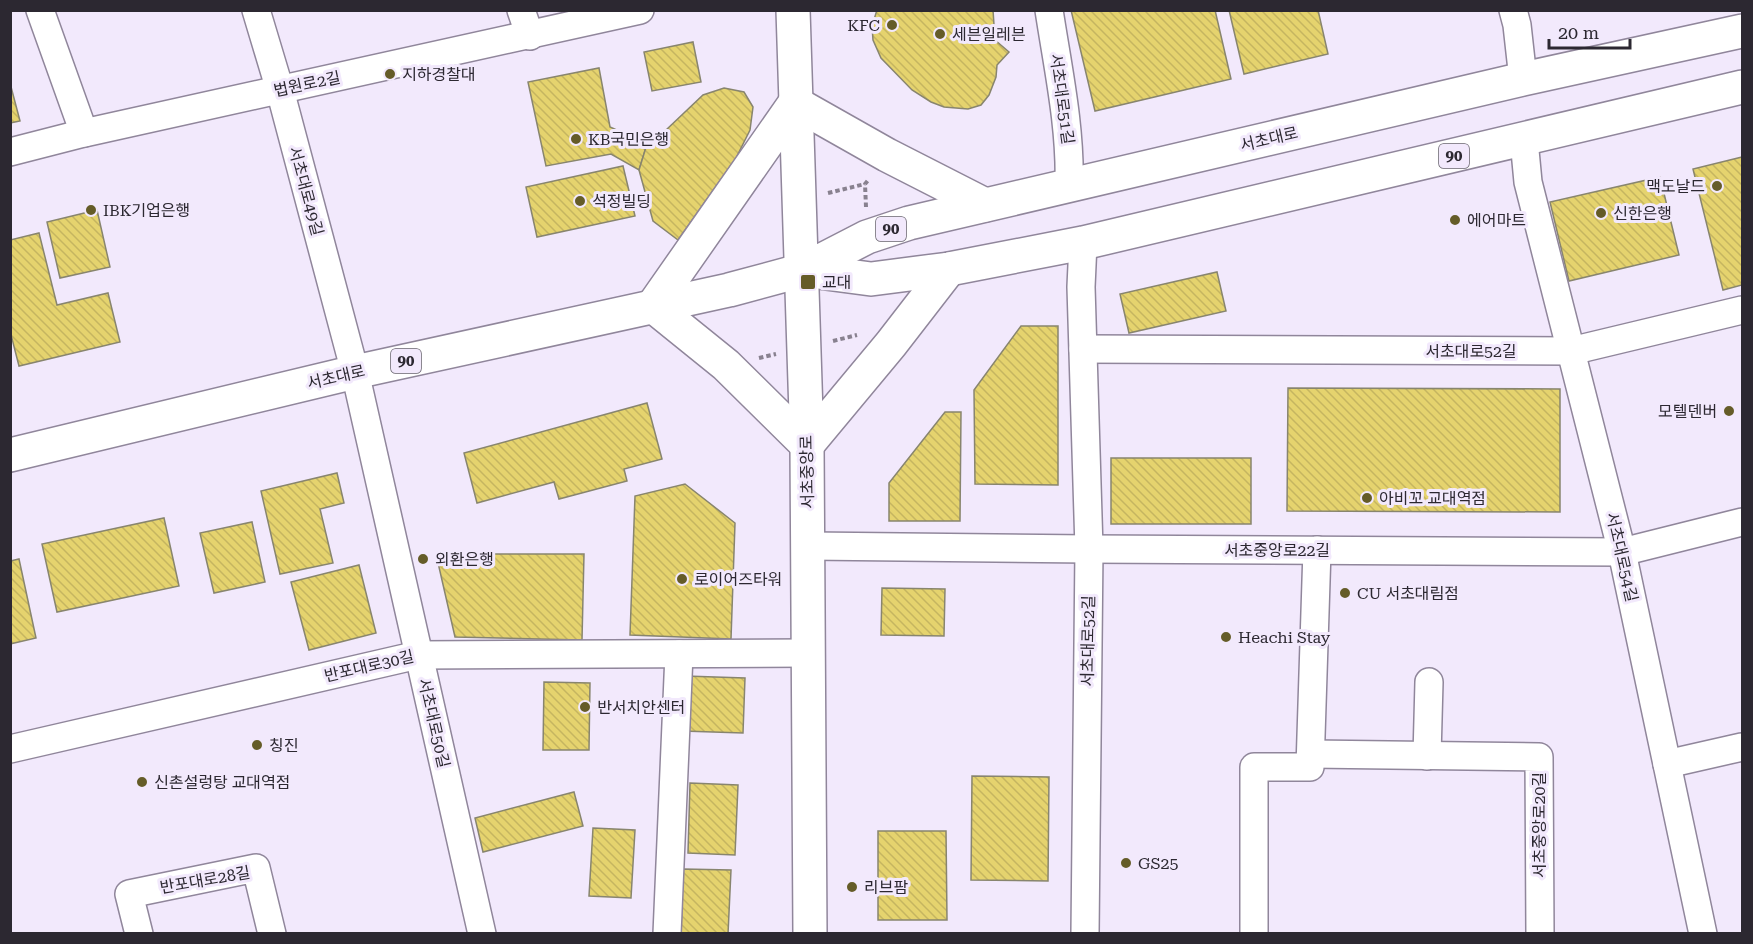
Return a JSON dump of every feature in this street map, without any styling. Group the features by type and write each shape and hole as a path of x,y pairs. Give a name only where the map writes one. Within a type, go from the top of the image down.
{"main road":[{"name":"서초중앙로","path":"793,10 803,270 809,546 810,933"},
{"name":"서초대로","path":"10,455 355,372 729,290 803,270 867,237 909,223 1524,79 1743,31"},
{"name":"서초대로","path":"803,270 870,279 949,269 1083,243 1743,87"},
{"path":"949,269 891,344 807,445 726,365 653,306 795,103 985,205"}],"street":[{"path":"40,10 84,133"},
{"name":"서초대로49길","path":"256,10 280,90 355,372"},
{"path":"521,10 530,36"},
{"name":"법원로2길","path":"10,152 84,133 530,36 613,14 640,10"},
{"name":"서초대로51길","path":"1049,10 1070,159 1069,187"},
{"path":"1513,10 1524,79"},
{"name":"서초대로54길","path":"1524,140 1528,182 1622,552 1703,933"},
{"name":"서초대로52길","path":"1083,243 1081,287 1089,549 1085,933"},
{"path":"1571,351 1743,310"},
{"name":"서초대로52길","path":"1083,349 1571,351"},
{"name":"서초대로50길","path":"355,372 482,933"},
{"name":"서초중앙로22길","path":"809,546 1622,552 1743,522"},
{"path":"1254,933 1254,767 1310,767 1317,550"},
{"name":"반포대로30길","path":"10,749 418,655 809,653"},
{"path":"667,933 679,654"},
{"path":"1427,756 1429,682"},
{"path":"1667,764 1743,747"},
{"name":"서초중앙로20길","path":"1311,754 1539,757 1540,933"},
{"name":"반포대로28길","path":"139,933 129,894 256,868 272,933"}],"building":[{"path":"877,10 993,10 995,40 1009,52 997,65 996,77 989,95 981,105 968,109 944,107 912,90 881,58 873,40 872,26"},
{"path":"1071,10 1215,10 1231,79 1095,111"},
{"path":"1229,10 1318,10 1328,54 1244,74"},
{"path":"693,42 701,82 652,91 644,52"},
{"path":"599,68 610,127 647,144 639,170 611,154 546,166 528,82"},
{"path":"10,83 20,121 10,123"},
{"path":"724,88 744,92 753,107 750,130 736,158 678,240 653,221 639,170 647,144 666,130 703,95"},
{"path":"1742,157 1742,285 1723,290 1693,169"},
{"name":"석정빌딩","path":"623,166 635,216 537,237 526,187"},
{"path":"1660,177 1679,255 1569,281 1550,202"},
{"path":"97,210 110,267 60,278 47,222"},
{"path":"39,233 57,305 108,293 120,342 19,366 10,331 10,240"},
{"path":"1217,272 1226,311 1129,333 1120,294"},
{"path":"1021,326 1058,326 1058,485 975,484 974,390"},
{"path":"1288,388 1560,389 1560,512 1287,511"},
{"path":"647,403 662,459 624,469 627,481 559,499 554,482 477,503 464,453"},
{"path":"945,412 961,412 960,521 889,521 889,483"},
{"path":"1111,458 1251,458 1251,524 1111,524"},
{"path":"337,473 344,503 320,509 333,563 280,574 261,491"},
{"name":"로이어즈타워","path":"685,484 735,523 731,639 630,635 635,496"},
{"path":"164,518 179,586 57,612 42,544"},
{"path":"252,522 265,582 214,593 200,533"},
{"path":"436,554 584,554 582,640 455,637"},
{"path":"19,559 36,638 10,644 10,561"},
{"path":"359,565 376,633 309,650 291,582"},
{"path":"882,588 945,589 944,636 881,635"},
{"path":"685,676 745,678 743,733 683,731"},
{"path":"544,682 590,683 589,750 543,750"},
{"path":"972,776 1049,777 1048,881 971,880"},
{"path":"690,783 738,785 735,855 688,853"},
{"path":"574,792 583,826 483,852 475,818"},
{"path":"593,828 635,830 631,898 589,896"},
{"path":"878,831 946,831 947,920 878,920"},
{"path":"683,869 731,870 728,934 681,934"}],"place":[{"name":"KFC","path":"892,25"},
{"name":"세븐일레븐","path":"940,34"},
{"name":"지하경찰대","path":"390,74"},
{"name":"KB국민은행","path":"576,139"},
{"name":"맥도날드","path":"1717,186"},
{"name":"석정빌딩","path":"580,201"},
{"name":"IBK기업은행","path":"91,210"},
{"name":"신한은행","path":"1601,213"},
{"name":"에어마트","path":"1455,220"},
{"name":"교대","path":"808,282"},
{"name":"모텔덴버","path":"1729,411"},
{"name":"아비꼬 교대역점","path":"1367,498"},
{"name":"외환은행","path":"423,559"},
{"name":"로이어즈타워","path":"682,579"},
{"name":"CU 서초대림점","path":"1345,593"},
{"name":"Heachi Stay","path":"1226,637"},
{"name":"반서치안센터","path":"585,707"},
{"name":"칭진","path":"257,745"},
{"name":"신촌설렁탕 교대역점","path":"142,782"},
{"name":"GS25","path":"1126,863"},
{"name":"리브팜","path":"852,887"}]}
